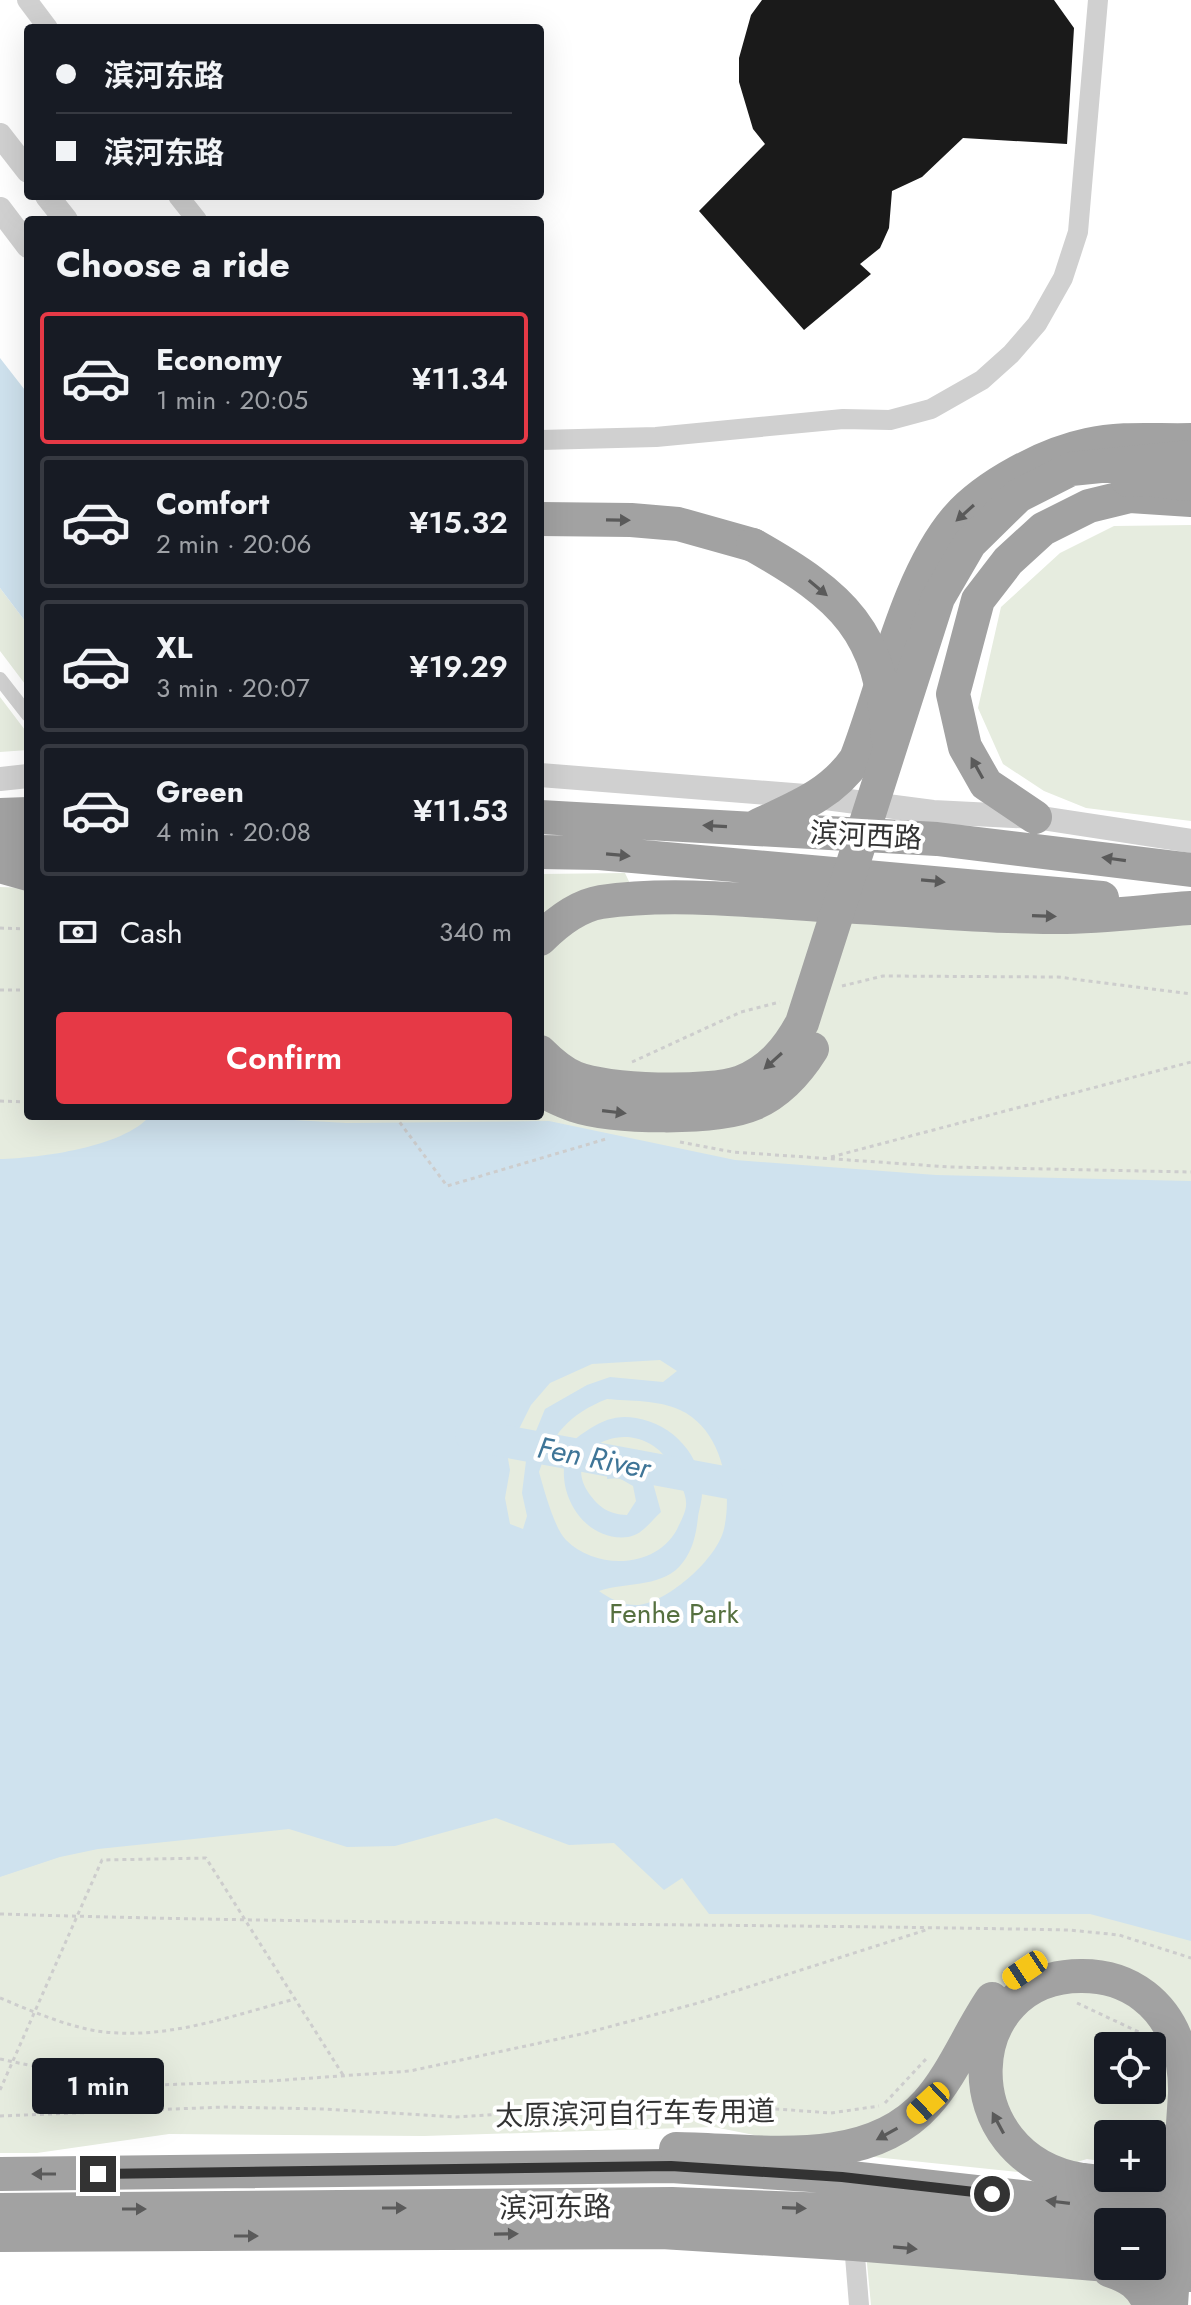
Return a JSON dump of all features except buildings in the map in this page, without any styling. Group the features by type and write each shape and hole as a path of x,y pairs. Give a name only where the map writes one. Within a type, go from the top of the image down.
{"highway":[{"path":"752,829 818,797 842,779 856,759 911,602 934,553 958,517 995,487 1045,458 1088,445 1136,438 1191,440"},
{"path":"544,1056 576,1079 606,1085 690,1090 740,1083 776,1060 793,1040 802,1023 938,598 970,543 1018,496 1071,469 1190,482"},
{"path":"544,1092 574,1105 637,1114 721,1112 753,1104 780,1089 800,1069 820,1035 939,652 963,589 990,547 1025,514 1067,493 1116,481 1147,479 1190,482"},
{"path":"1035,817 986,784 965,747 953,694 978,600 1008,561 1043,529 1089,506 1190,482"},
{"path":"544,519 678,524 753,545 796,570 849,614 873,651 886,704 889,753"},
{"path":"0,815 24,814"},
{"name":"滨河西路","path":"544,817 937,839 1191,870"},
{"path":"0,846 24,846"},
{"name":"滨河西路","path":"544,852 599,853 941,882 1191,908"},
{"path":"0,866 24,873"},
{"path":"0,874 24,874"},
{"path":"544,935 555,924 599,902 671,899 799,903 1053,917 1191,908"},
{"path":"143,2173 258,2150 484,2154 846,2149 878,2140 896,2130 928,2103 996,1994 1025,1970 1046,1961 1084,1956 1123,1962 1147,1973 1166,1988 1191,2025"},
{"path":"1171,2305 1185,2094 1182,2060 1167,2019 1152,2002 1117,1981 1097,1976 1052,1980 1020,1998 995,2028 984,2070 986,2094 993,2117 1005,2137 1047,2170 1082,2180 1191,2192"},
{"name":"滨河东路","path":"0,2174 671,2166 842,2177 1191,2216"},
{"path":"624,2205 703,2218 782,2239"},
{"name":"滨河东路","path":"0,2210 624,2205 830,2210 1094,2256"},
{"path":"0,2235 662,2232 1094,2257"},
{"path":"1166,2245 1191,2248"},
{"path":"1166,2270 1191,2275"},
{"path":"1133,2280 1143,2288 1150,2305"}],"street":[{"path":"27,0 45,24"},
{"path":"544,440 656,437 843,419 890,420 931,409 982,380 1011,354 1037,324 1063,278 1078,232 1098,0"},
{"path":"0,135 24,166"},
{"path":"50,200 63,216"},
{"path":"181,200 194,216"},
{"path":"0,209 24,241"},
{"path":"0,679 24,710"},
{"path":"544,775 818,797 933,812 1035,817 1191,841"},
{"path":"0,779 24,776"},
{"path":"854,2244 859,2305"}],"path":[{"path":"0,928 24,929"},
{"path":"841,987 883,976 1058,977 1191,994"},
{"path":"0,990 24,990"},
{"path":"628,1064 741,1012 784,1001"},
{"path":"827,1158 1191,1062"},
{"path":"0,1101 24,1102"},
{"path":"398,1120 447,1186 614,1137"},
{"path":"674,1141 733,1152 950,1167 1191,1172"},
{"path":"0,2090 37,2013 102,1860 206,1858 344,2076"},
{"path":"0,1914 246,1922 1069,1930 1119,1935 1191,1958"},
{"path":"0,2059 127,2086 410,2071 586,2033 698,2003 934,1928"},
{"path":"0,1998 37,2013 117,2033 174,2030 295,1999"},
{"path":"1068,2000 1139,2032"},
{"name":"太原滨河自行车专用道","path":"0,2116 224,2107 456,2117 619,2107 749,2107 831,2113 883,2105 932,2052"}],"green space":[{"path":"1191,525 1191,821 1086,808 1044,791 1003,764 978,708 1001,607 1060,553 1114,526"},
{"path":"0,588 24,620 24,683 0,651"},
{"path":"0,697 24,729 24,750 0,752"},
{"name":"Fenhe Park","path":"625,873 642,909 1191,924 1191,2174 1166,2170 1166,2120 1094,2120 1094,2160 1087,2159 1037,2174 855,2155 714,2127 424,2136 169,2134 37,2153 0,2153 0,887 24,888 24,1120 544,1120 544,874"},
{"path":"866,2253 1089,2269 1094,2272 1094,2280 1105,2280 1142,2305 871,2305"}],"water":[{"path":"0,358 24,389 24,620 0,588"},
{"name":"Fenhe Park","path":"145,1120 346,1123 549,1121 735,1160 936,1175 1191,1181 1191,1941 1090,1914 709,1914 682,1878 664,1890 614,1843 569,1845 496,1818 395,1846 347,1847 289,1829 98,1849 60,1857 0,1877 0,1159 80,1149 121,1136","holes":["660,1360 677,1371 663,1382 610,1377 587,1385 545,1409 527,1453 522,1493 527,1516 523,1529 510,1524 505,1498 510,1470 507,1453 531,1405 550,1383 592,1364","607,1399 644,1402 680,1410 706,1431 721,1462 727,1496 724,1529 712,1553 677,1587 664,1596 639,1605 618,1601 599,1591 661,1578 671,1574 687,1556 695,1537 702,1496 697,1467 683,1444 662,1427 630,1417 602,1422 572,1443 564,1475 573,1507 596,1530 611,1536 633,1536 661,1512 651,1476 640,1462 625,1459 608,1466 607,1479 619,1478 633,1486 636,1501 627,1515 605,1509 596,1502 581,1475 584,1460 594,1447 608,1440 626,1437 645,1441 662,1453 676,1474 686,1502 679,1525 658,1550 628,1561 595,1557 566,1540 554,1518 539,1472 556,1436 582,1411"]}],"waterway":[{"name":"Fen River","path":"471,1435 767,1490"}],"route":[{"path":"98,2174 671,2166 842,2177 992,2194"}]}
